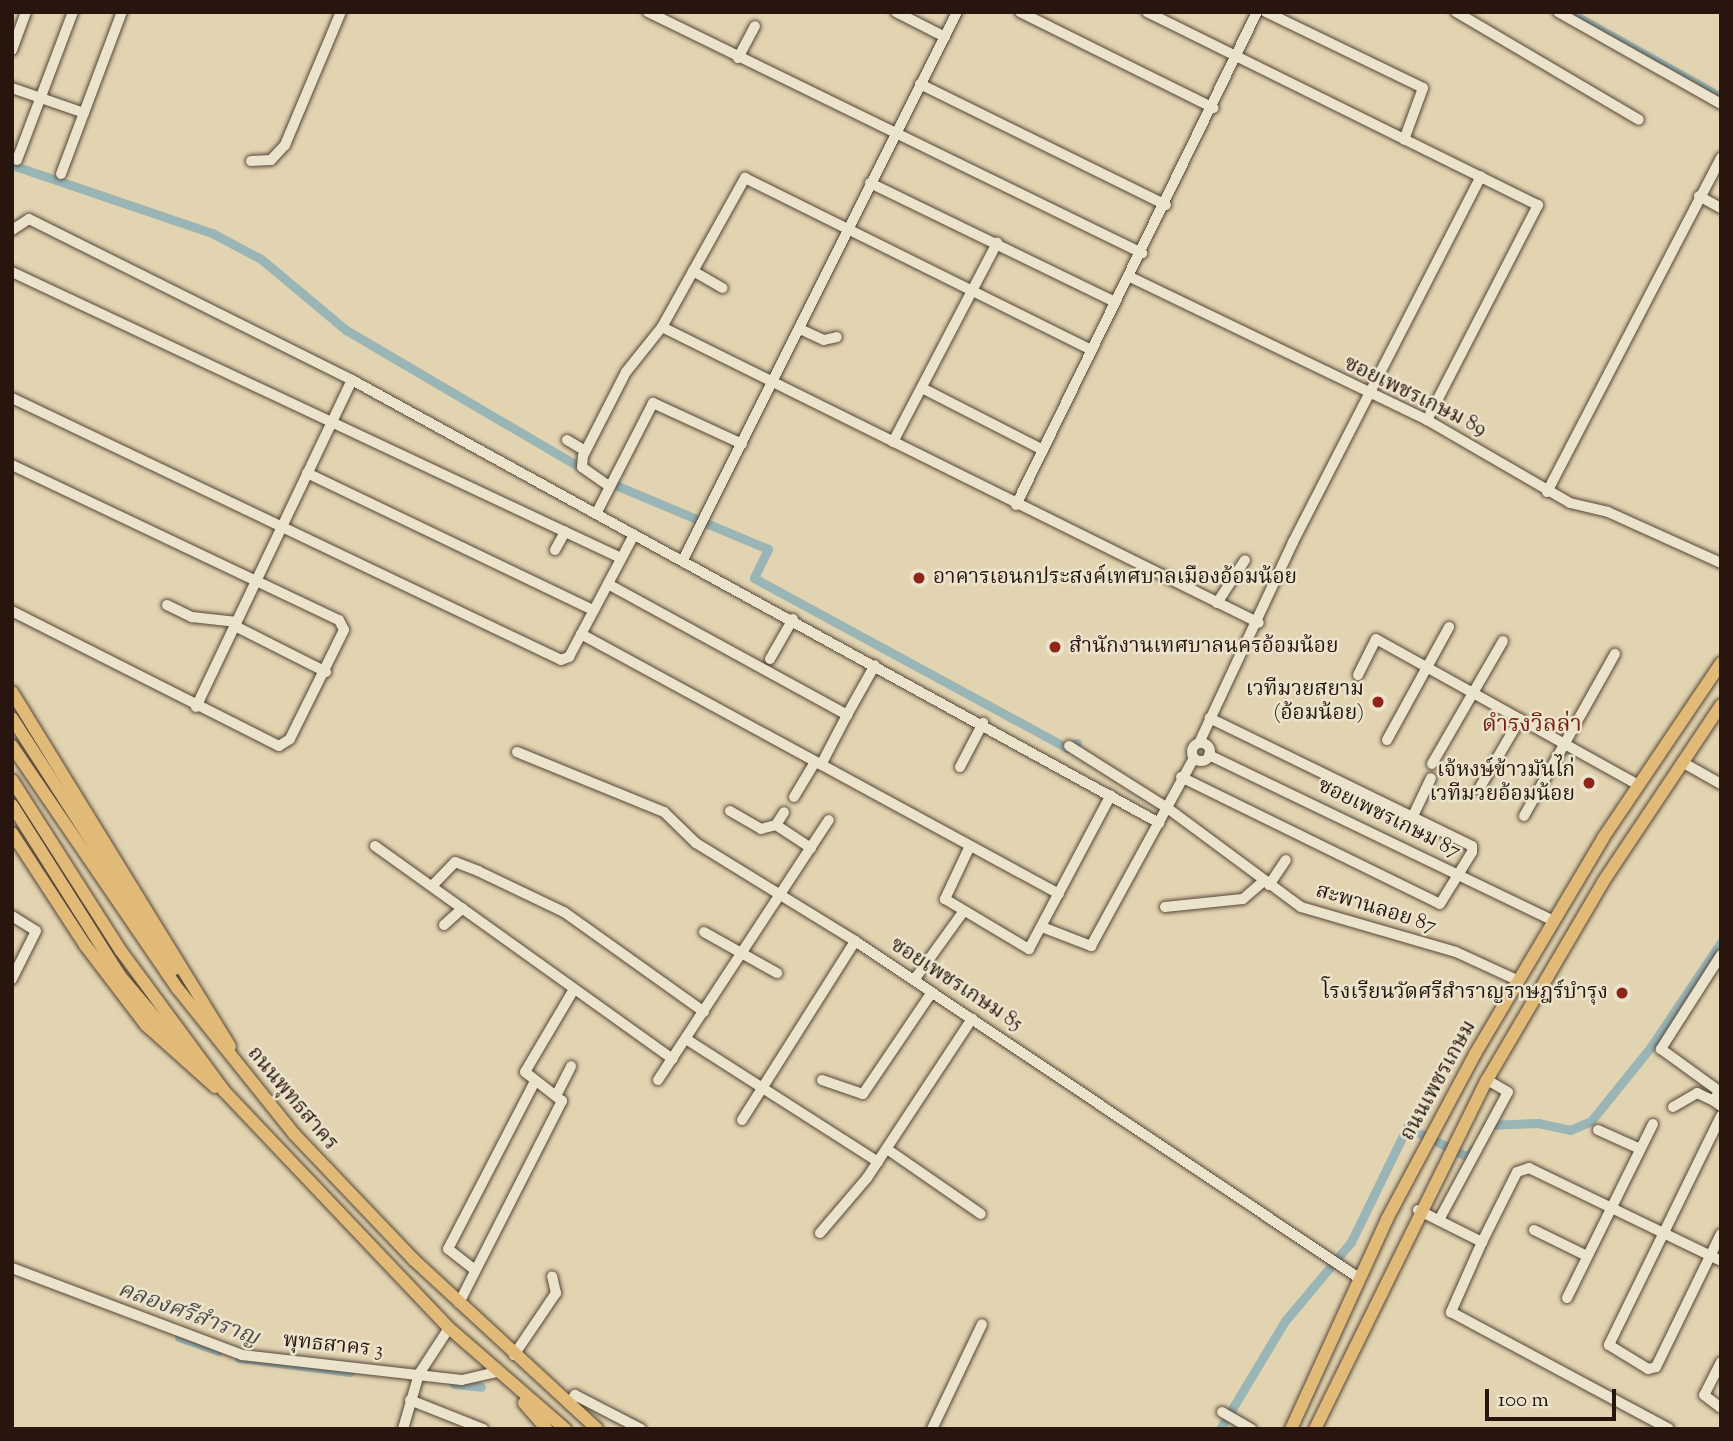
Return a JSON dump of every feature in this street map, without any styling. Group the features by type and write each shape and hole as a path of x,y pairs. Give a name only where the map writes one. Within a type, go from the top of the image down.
{"main road":[{"name":"ถนนเพชรเกษม","path":"1291,1429 1359,1278 1430,1137 1531,955 1637,784 1721,663"},
{"path":"12,692 247,1077"},
{"name":"ถนนเพชรเกษม","path":"1315,1429 1418,1210 1487,1080 1552,966 1624,849 1721,705"},
{"path":"12,718 69,810 247,1077"},
{"name":"ถนนพุทธสาคร","path":"12,746 149,948 247,1077 342,1187 459,1303 514,1355 573,1403 597,1429"},
{"name":"ถนนพุทธสาคร","path":"12,780 121,951 225,1093 449,1328 510,1384 565,1429"},
{"path":"12,805 120,976 225,1093"},
{"path":"12,833 85,945 146,1025 225,1093"},
{"path":"1603,838 1624,849"},
{"path":"1552,920 1573,931"},
{"path":"1531,955 1552,966"},
{"path":"510,1384 547,1429"},
{"path":"573,1403 606,1429"}],"street":[{"path":"12,50 26,12"},
{"path":"17,160 73,12"},
{"path":"61,174 122,12"},
{"path":"251,161 271,160 285,145 341,12"},
{"path":"897,12 945,37"},
{"path":"683,560 775,381 870,183 897,135 957,12"},
{"path":"1020,12 1213,108"},
{"path":"1147,12 1481,176 1539,208 1427,420"},
{"path":"1016,505 1115,302 1166,205 1257,12"},
{"path":"1266,12 1423,88 1404,140"},
{"path":"1456,12 1639,120"},
{"path":"1558,12 1721,104"},
{"path":"651,13 738,58 1142,253"},
{"path":"738,58 755,26"},
{"path":"920,84 1166,205"},
{"path":"12,88 84,114"},
{"path":"1547,492 1721,158"},
{"path":"1194,758 1192,749 1199,743 1259,623 1293,542 1481,176"},
{"path":"609,486 582,467 585,451 626,372 662,327 745,178 1091,350"},
{"path":"870,183 1115,302"},
{"path":"1699,196 1721,208"},
{"path":"12,230 29,219 352,380 983,723 1159,823"},
{"path":"893,442 997,243"},
{"path":"693,271 723,288"},
{"path":"12,272 621,558"},
{"name":"ซอยเพชรเกษม 89","path":"1130,277 1370,396 1427,420 1547,492 1721,563"},
{"path":"662,327 775,381 1016,505 1259,623"},
{"path":"800,329 824,340 837,337"},
{"path":"196,707 279,527 352,380"},
{"path":"922,388 1043,450"},
{"path":"12,398 561,660 569,657 634,535"},
{"path":"596,514 653,402 742,444"},
{"path":"567,440 585,451"},
{"path":"12,465 256,579 343,624 326,672 284,745 196,707 12,611"},
{"path":"307,474 593,610"},
{"path":"555,550 565,532"},
{"path":"1217,603 1245,560"},
{"path":"608,584 847,715"},
{"path":"167,605 192,617 236,624 326,672"},
{"path":"771,659 793,620"},
{"path":"1387,740 1449,627"},
{"path":"581,634 1059,894"},
{"path":"1358,675 1376,639 1637,784"},
{"path":"1432,764 1503,641"},
{"path":"1524,816 1615,654"},
{"path":"794,797 818,763 875,665"},
{"path":"1181,777 1440,904 1459,874 1472,846 1210,718"},
{"path":"1479,789 1520,719"},
{"path":"960,767 983,723"},
{"path":"1042,927 1091,946 1159,823 1181,777 1194,758 1209,755 1199,743"},
{"name":"สะพานลอย 87","path":"1069,746 1166,807 1301,907 1456,952 1517,980"},
{"name":"ซอยเพชรเกษม 85","path":"517,752 657,808 696,843 782,894 914,979 1359,1278"},
{"name":"ซอยเพชรเกษม 87","path":"1209,755 1552,920"},
{"path":"1682,762 1721,784"},
{"path":"1412,818 1431,778"},
{"path":"970,846 945,896 963,912 1029,948 1111,795"},
{"path":"730,811 761,829 776,825 784,812"},
{"path":"658,1080 829,820"},
{"path":"776,825 811,848"},
{"path":"375,846 673,1059"},
{"path":"1165,907 1243,899 1266,883 1286,860"},
{"path":"432,886 455,862 478,871 564,912 704,1012"},
{"path":"444,925 463,908"},
{"path":"914,979 963,912"},
{"path":"12,916 36,931 12,979"},
{"path":"704,932 777,974"},
{"path":"742,1120 760,1086 855,941"},
{"path":"1717,1099 1661,1049 1721,955"},
{"path":"459,1303 562,1101 558,1092 535,1081 525,1069 574,989"},
{"path":"822,1080 863,1094 932,992"},
{"path":"820,1233 878,1163 972,1019"},
{"path":"686,1039 878,1163"},
{"path":"558,1092 571,1066"},
{"path":"1439,1220 1508,1092 1487,1080"},
{"path":"475,1270 452,1257 450,1244 535,1081"},
{"path":"1673,1107 1698,1093 1717,1099"},
{"path":"1721,1116 1660,1230 1607,1341 1640,1365 1656,1367 1715,1258 1721,1234"},
{"path":"1567,1298 1653,1124"},
{"path":"1598,1130 1640,1149"},
{"path":"887,1149 981,1214"},
{"path":"1670,1429 1451,1312 1482,1242 1523,1169 1612,1206 1715,1258"},
{"path":"1418,1210 1482,1242"},
{"path":"1534,1230 1587,1256"},
{"name":"พุทธสาคร 3","path":"12,1268 231,1352 477,1380 497,1372"},
{"path":"514,1355 556,1293 552,1276"},
{"path":"932,1429 982,1324"},
{"path":"403,1429 419,1375 449,1328"},
{"path":"1721,1362 1704,1395 1721,1408"},
{"path":"411,1396 483,1429"},
{"path":"573,1403 642,1429"},
{"path":"1222,1412 1252,1429"}],"waterway":[{"path":"1576,16 1721,97"},
{"path":"12,165 212,233 261,259 346,330 586,471"},
{"path":"608,482 768,549 754,578 1067,748 1077,743"},
{"path":"1487,1125 1538,1123 1570,1130 1591,1121 1650,1048 1721,942"},
{"path":"1220,1429 1285,1321 1351,1242 1407,1127 1468,1157 1473,1149"},
{"name":"คลองศรีสำราญ","path":"179,1337 219,1351"},
{"name":"คลองศรีสำราญ","path":"239,1358 350,1372"},
{"name":"คลองศรีสำราญ","path":"454,1384 481,1387"}],"place":[{"name":"อาคารเอนกประสงค์เทศบาลเมืองอ้อมน้อย","path":"919,578"},
{"name":"สำนักงานเทศบาลนครอ้อมน้อย","path":"1055,647"},
{"name":"เวทีมวยสยาม (อ้อมน้อย)","path":"1378,702"},
{"name":"เจ้หงษ์ข้าวมันไก่ เวทีมวยอ้อมน้อย","path":"1589,783"},
{"name":"โรงเรียนวัดศรีสําราญราษฎร์บํารุง","path":"1622,993"}],"district":[{"name":"ดำรงวิลล่า","path":"1532,726"}]}
